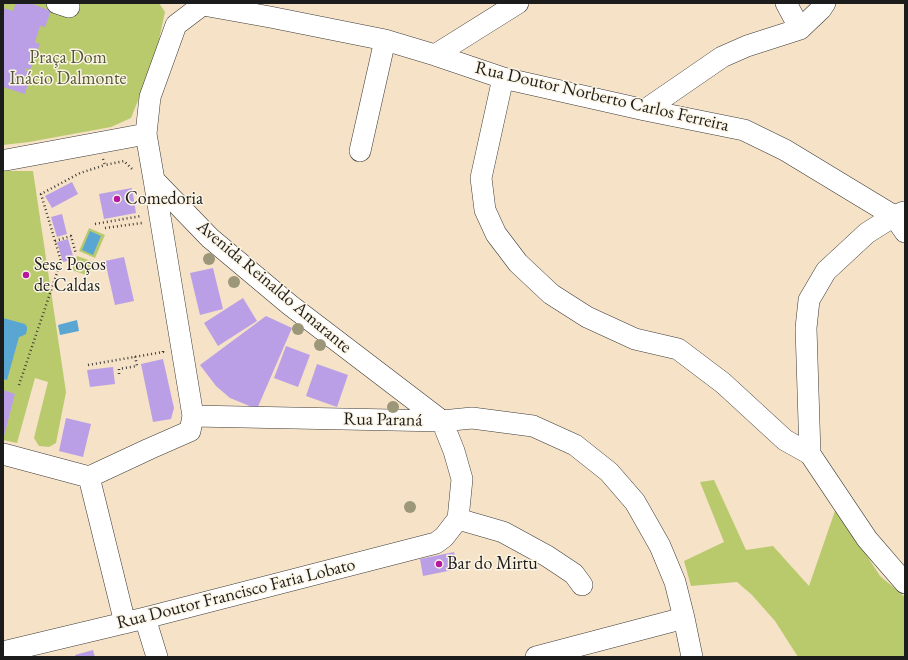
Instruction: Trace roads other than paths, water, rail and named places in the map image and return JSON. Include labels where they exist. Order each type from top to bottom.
[{"type":"street","points":[[435,55],[518,3]]},
{"type":"street","points":[[786,3],[800,29]]},
{"type":"street","points":[[645,110],[722,57],[747,46],[800,29],[821,9],[824,3]]},
{"type":"street","points":[[3,454],[89,477],[190,431],[193,416],[146,134],[150,97],[176,25],[202,4]]},
{"type":"street","name":"Rua Doutor Norberto Carlos Ferreira","points":[[202,4],[385,40],[503,78],[645,110],[744,130],[785,150],[901,220]]},
{"type":"street","points":[[360,151],[385,40]]},
{"type":"street","points":[[503,78],[481,178],[484,210],[496,234],[518,263],[551,294],[587,317],[635,339],[678,349],[723,383],[784,440],[810,454],[867,539],[905,583]]},
{"type":"street","points":[[3,160],[146,134]]},
{"type":"street","name":"Avenida Reinaldo Amarante","points":[[154,180],[210,238],[278,295],[442,421]]},
{"type":"street","points":[[810,454],[806,328],[809,300],[826,272],[867,234],[901,220]]},
{"type":"street","name":"Rua Paraná","points":[[193,416],[442,421],[472,418],[533,426],[575,445],[609,472],[635,502],[660,546],[675,582],[692,657]]},
{"type":"street","points":[[442,421],[454,451],[462,479],[458,519],[509,535],[547,556],[574,574],[582,585]]},
{"type":"street","points":[[89,477],[125,623]]},
{"type":"street","name":"Rua Doutor Francisco Faria Lobato","points":[[3,652],[145,618],[436,543],[444,537],[458,519]]},
{"type":"street","points":[[145,618],[157,657]]},
{"type":"street","points":[[536,657],[684,618]]},
{"type":"water","points":[[90,231],[101,236],[93,255],[82,250]]},
{"type":"water","points":[[3,318],[25,324],[27,327],[26,334],[19,337],[7,380],[3,379]]},
{"type":"water","points":[[77,320],[79,331],[60,335],[58,325]]},
{"type":"place","name":"Comedoria","points":[[117,199]]},
{"type":"place","name":"Sesc Poços de Caldas","points":[[26,275]]},
{"type":"place","name":"Bar do Mirtu","points":[[439,564]]},
{"type":"park label","name":"Praça Dom Inácio Dalmonte","points":[[68,68]]}]
